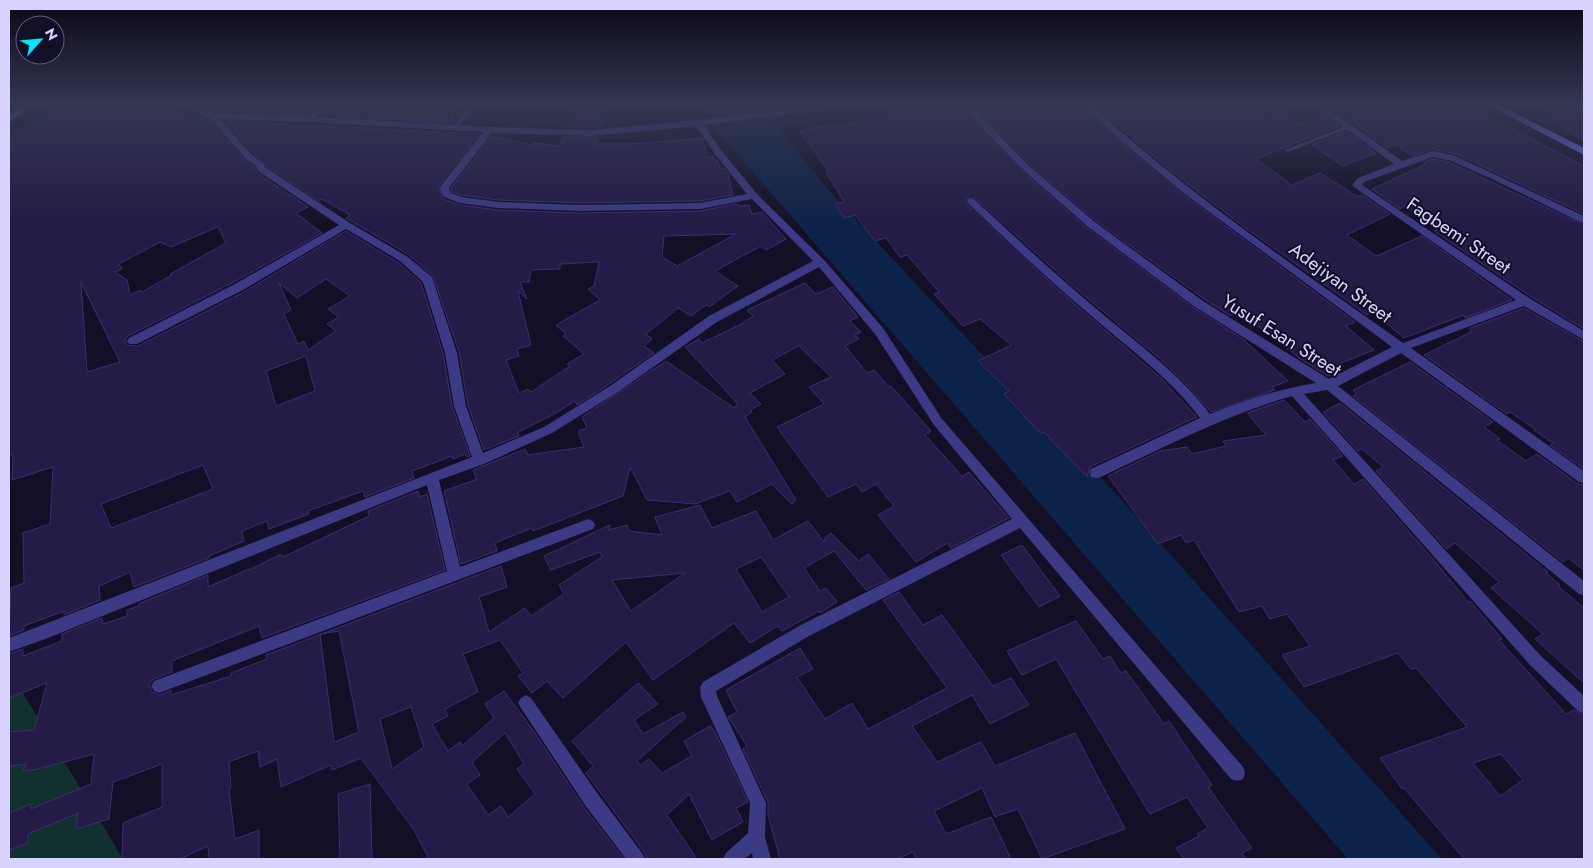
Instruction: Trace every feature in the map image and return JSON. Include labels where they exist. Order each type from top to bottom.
[{"type":"main road","points":[[1569,145],[1584,152]]},
{"type":"street","points":[[238,145],[249,157],[259,164],[261,170],[346,225],[404,259],[428,280],[451,353],[460,406],[479,460]]},
{"type":"street","points":[[479,145],[444,188],[447,195],[460,200],[498,205],[589,208],[700,206],[754,196]]},
{"type":"street","points":[[714,145],[754,196],[820,262],[879,331],[938,422],[1024,520],[1237,773]]},
{"type":"street","name":"Yusuf Esan Street","points":[[1004,145],[1026,167],[1091,224],[1199,304],[1329,385],[1584,589]]},
{"type":"street","name":"Adejiyan Street","points":[[1130,145],[1183,189],[1400,348],[1584,478]]},
{"type":"street","points":[[1372,145],[1401,165],[1433,154],[1452,158],[1555,204],[1584,220]]},
{"type":"street","name":"Fagbemi Street","points":[[1401,165],[1361,180],[1358,185],[1367,194],[1525,301],[1584,336]]},
{"type":"street","points":[[971,201],[1116,332],[1154,361],[1191,397],[1208,420]]},
{"type":"street","points":[[133,341],[239,287],[346,225]]},
{"type":"street","points":[[9,644],[43,633],[432,477],[479,460],[548,430],[614,389],[712,319],[820,262]]},
{"type":"street","points":[[1096,473],[1208,420],[1248,404],[1294,391],[1329,385],[1400,348],[1525,301]]},
{"type":"street","points":[[1294,391],[1535,660],[1584,706]]},
{"type":"street","points":[[432,477],[456,574]]},
{"type":"street","points":[[762,859],[756,837],[758,803],[709,697],[708,687],[804,631],[1024,520]]},
{"type":"street","points":[[159,686],[588,525]]},
{"type":"street","points":[[526,702],[591,799],[636,859]]},
{"type":"street","points":[[732,859],[756,837]]},
{"type":"lane","points":[[1288,150],[1302,145]]},
{"type":"green space","points":[[9,670],[123,859],[9,859]]},
{"type":"water","points":[[729,145],[792,145],[826,187],[959,330],[1121,499],[1442,859],[1348,859]]},
{"type":"building","points":[[9,145],[231,145],[245,160],[254,166],[257,173],[308,207],[296,213],[322,233],[234,282],[128,336],[125,340],[127,345],[138,346],[244,292],[346,231],[399,263],[421,283],[443,353],[452,406],[470,456],[467,457],[465,454],[453,459],[452,456],[412,471],[414,478],[365,497],[363,491],[308,511],[309,514],[269,529],[267,521],[242,531],[244,541],[209,556],[209,558],[134,587],[130,572],[99,586],[100,600],[64,615],[64,611],[24,626],[24,630],[9,636],[11,588],[24,583],[23,533],[50,524],[53,467],[12,480],[13,454],[9,456]],"holes":[[[218,227],[226,243],[142,292],[140,290],[130,295],[127,280],[115,272],[122,269],[119,264],[160,242],[171,247]],[[326,279],[350,296],[328,309],[339,317],[327,324],[336,331],[308,350],[304,341],[298,344],[284,314],[291,310],[279,283],[297,298]],[[81,282],[120,362],[87,372]],[[306,356],[315,391],[276,406],[266,371]],[[203,465],[213,489],[111,528],[101,504]]]},
{"type":"building","points":[[246,145],[471,145],[438,187],[443,199],[460,205],[498,210],[579,213],[700,211],[735,204],[741,206],[749,205],[752,214],[762,212],[786,239],[766,250],[761,246],[715,271],[738,286],[709,307],[706,305],[691,316],[678,308],[646,334],[652,339],[644,346],[654,353],[577,405],[575,401],[518,432],[519,436],[484,450],[468,406],[459,352],[433,276],[409,255],[346,218],[350,215],[322,199],[319,201],[266,166]],"holes":[[[736,234],[677,266],[662,257],[664,236]],[[599,262],[594,286],[588,289],[600,300],[556,325],[566,334],[563,336],[584,354],[567,364],[570,366],[531,392],[528,389],[519,393],[506,360],[519,356],[517,349],[531,345],[518,291],[527,299],[520,282],[529,282],[531,270],[560,269],[560,264]]]},
{"type":"building","points":[[485,145],[704,145],[708,157],[713,157],[713,160],[717,160],[720,168],[724,168],[728,173],[733,195],[700,201],[579,203],[498,200],[462,195],[452,192],[451,188]]},
{"type":"building","points":[[809,145],[996,145],[1021,170],[1086,227],[1194,308],[1243,339],[1288,381],[1272,387],[1275,390],[1211,412],[1159,358],[1068,282],[975,198],[967,198],[967,204],[998,234],[1061,292],[1162,379],[1197,417],[1090,467],[1087,477],[1044,432],[1041,434],[1004,394],[1009,391],[978,361],[1011,345],[980,319],[963,326],[934,294],[939,292],[907,255],[900,257],[886,238],[875,241],[855,215],[844,218],[835,204],[844,202],[826,172],[828,171]]},
{"type":"building","points":[[1010,145],[1124,145],[1184,195],[1355,322],[1346,326],[1374,350],[1336,365],[1342,369],[1328,376],[1302,360],[1237,310],[1231,316],[1204,299],[1096,221],[1029,164]]},
{"type":"building","points":[[1140,145],[1292,145],[1256,159],[1292,185],[1320,173],[1358,197],[1362,195],[1390,214],[1347,235],[1376,256],[1422,236],[1512,300],[1465,318],[1464,315],[1404,338],[1373,312],[1367,315],[1244,227]]},
{"type":"building","points":[[1312,145],[1364,145],[1376,153],[1343,166]]},
{"type":"building","points":[[1383,145],[1543,145],[1584,166],[1584,214],[1456,154],[1433,149],[1412,156],[1396,145],[1388,148]]},
{"type":"building","points":[[1433,159],[1448,162],[1584,225],[1584,329],[1530,296],[1434,231],[1440,229],[1405,206],[1400,209],[1372,189],[1426,164],[1423,162]]},
{"type":"building","points":[[805,283],[816,294],[833,287],[858,317],[850,321],[861,332],[854,335],[859,339],[845,346],[867,373],[874,370],[889,387],[891,386],[931,431],[925,435],[962,476],[969,472],[1009,518],[951,548],[947,543],[916,562],[878,515],[894,506],[876,484],[862,492],[856,484],[828,497],[777,427],[824,404],[809,387],[831,377],[799,346],[772,360],[785,374],[750,393],[761,404],[751,410],[752,412],[745,417],[796,500],[792,504],[772,484],[737,502],[730,491],[695,504],[647,500],[630,467],[623,496],[533,531],[532,528],[495,543],[497,551],[461,564],[444,491],[477,479],[473,470],[525,449],[528,455],[584,447],[578,431],[587,428],[582,417],[666,361],[734,408],[738,404],[685,347],[699,339],[702,343],[741,324],[753,316],[747,310]]},
{"type":"building","points":[[1524,308],[1584,342],[1584,469],[1550,445],[1553,443],[1535,429],[1510,412],[1507,414],[1424,355],[1471,332],[1470,328]]},
{"type":"building","points":[[1410,362],[1493,422],[1484,427],[1500,439],[1497,440],[1526,461],[1537,454],[1578,484],[1584,485],[1584,570],[1568,558],[1563,562],[1353,396],[1357,394],[1353,390]]},
{"type":"building","points":[[1284,400],[1305,422],[1310,419],[1343,456],[1333,460],[1354,484],[1363,479],[1502,639],[1499,640],[1566,714],[1574,710],[1584,716],[1584,859],[1464,859],[1404,788],[1402,789],[1380,758],[1467,727],[1416,668],[1411,669],[1398,653],[1304,687],[1282,655],[1310,646],[1287,614],[1270,619],[1262,606],[1239,612],[1194,540],[1186,543],[1181,535],[1158,544],[1108,476],[1160,451],[1187,447],[1192,454],[1226,446],[1223,441],[1266,435],[1247,413]],"holes":[[[1501,754],[1523,780],[1500,796],[1473,763]]]},
{"type":"building","points":[[1340,403],[1548,572],[1546,573],[1560,585],[1558,586],[1584,608],[1584,683],[1535,639],[1543,634],[1491,588],[1499,582],[1455,543],[1447,549],[1376,471],[1383,467],[1362,449],[1358,451],[1323,412]]},
{"type":"building","points":[[418,491],[420,497],[427,494],[445,570],[262,638],[259,626],[172,661],[172,672],[152,680],[149,685],[152,692],[160,695],[171,690],[171,695],[231,676],[231,673],[267,659],[266,655],[320,635],[334,742],[359,732],[339,631],[322,634],[501,566],[507,587],[479,597],[489,632],[525,608],[531,616],[564,594],[559,585],[602,557],[600,552],[551,570],[544,556],[610,525],[609,530],[627,525],[629,531],[662,535],[655,517],[700,505],[712,528],[756,511],[773,540],[808,521],[824,542],[826,541],[824,539],[831,533],[859,561],[868,554],[889,579],[866,590],[834,551],[804,568],[820,591],[826,588],[837,602],[820,613],[819,611],[782,631],[778,626],[750,643],[734,623],[653,680],[626,642],[563,698],[547,681],[532,693],[518,676],[523,673],[500,640],[463,654],[478,692],[445,709],[448,716],[432,724],[448,751],[460,742],[462,746],[494,718],[485,704],[504,691],[535,733],[583,806],[624,859],[429,859],[414,830],[361,758],[332,770],[331,765],[281,787],[277,759],[260,767],[258,751],[229,762],[231,788],[229,789],[235,839],[259,830],[259,859],[209,859],[208,846],[180,859],[122,859],[123,823],[162,807],[162,764],[113,782],[109,819],[76,829],[78,813],[28,834],[28,843],[9,850],[9,813],[31,804],[31,809],[91,784],[94,754],[38,769],[23,771],[26,764],[9,766],[9,732],[34,730],[47,683],[9,698],[9,654],[23,649],[23,656],[62,641],[62,634],[102,618],[103,624],[127,616],[127,610],[139,606],[138,604],[208,575],[208,587],[281,554],[283,557],[369,516],[368,511]],"holes":[[[761,557],[789,597],[762,612],[736,569]],[[685,573],[631,611],[612,580]],[[411,707],[424,747],[392,769],[380,719]],[[505,733],[524,764],[517,769],[535,794],[508,817],[501,806],[488,815],[467,784],[480,775],[472,762]]]},
{"type":"building","points":[[1022,545],[1060,596],[1039,607],[1001,555]]},
{"type":"building","points":[[899,592],[923,625],[942,615],[993,686],[1011,678],[1029,705],[990,724],[972,695],[912,726],[937,762],[981,742],[995,766],[1075,733],[1125,829],[1042,859],[1018,809],[995,817],[982,788],[934,811],[946,834],[991,817],[1011,859],[916,859],[913,852],[897,859],[780,859],[768,815],[768,802],[743,749],[747,746],[728,717],[737,712],[726,690],[800,648],[813,669],[797,677],[825,719],[852,703],[868,729],[947,688],[883,600]]},
{"type":"building","points":[[1076,621],[1103,659],[1110,656],[1121,673],[1126,671],[1164,724],[1169,721],[1212,785],[1208,787],[1252,848],[1242,853],[1246,859],[1184,859],[1176,848],[1199,836],[1197,834],[1208,828],[1187,797],[1150,814],[1056,659],[1022,675],[1007,651]]},
{"type":"building","points":[[638,683],[658,704],[634,720],[643,734],[683,712],[686,717],[637,761],[640,765],[649,759],[662,773],[692,756],[684,741],[710,726],[715,732],[748,802],[736,808],[743,822],[712,840],[689,794],[667,815],[697,859],[647,859],[644,852],[586,773],[593,766],[572,741]]},
{"type":"building","points":[[370,784],[372,859],[340,859],[338,794]]}]
